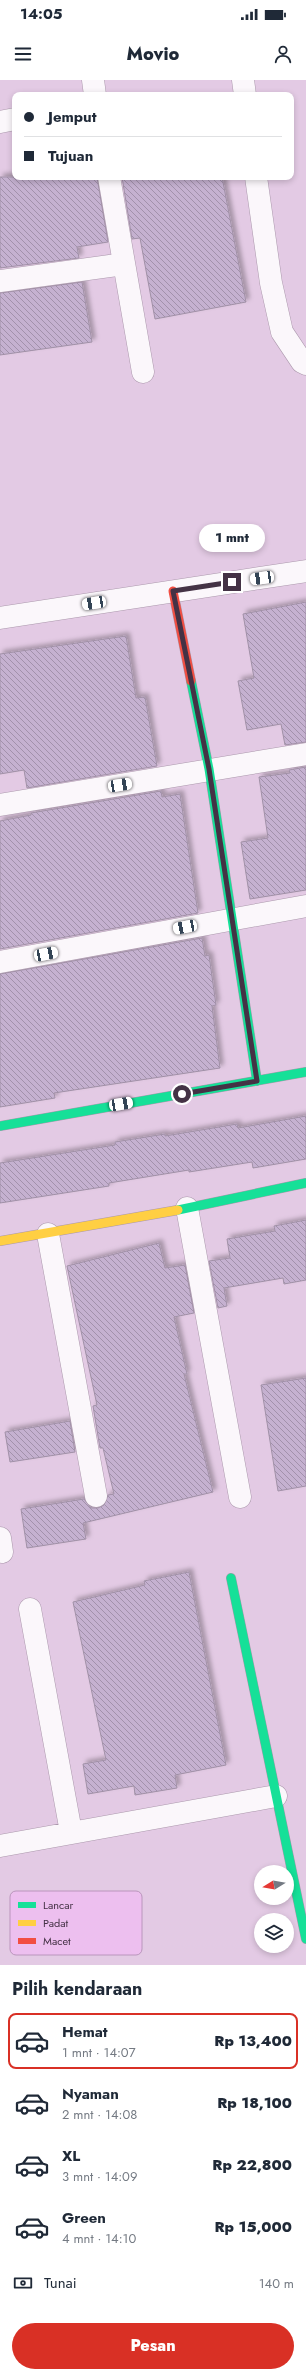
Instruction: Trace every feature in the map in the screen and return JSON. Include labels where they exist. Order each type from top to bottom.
[{"type":"street","points":[[92,80],[94,92]]},
{"type":"street","points":[[243,80],[245,92]]},
{"type":"street","points":[[0,122],[12,120]]},
{"type":"street","points":[[110,180],[143,372]]},
{"type":"street","points":[[256,180],[270,283],[282,332],[302,362],[306,364]]},
{"type":"street","points":[[0,281],[124,264]]},
{"type":"street","points":[[0,618],[306,571]]},
{"type":"street","points":[[173,591],[209,769],[257,1081]]},
{"type":"street","points":[[0,805],[306,754]]},
{"type":"street","points":[[0,962],[306,906]]},
{"type":"street","points":[[0,1126],[306,1072]]},
{"type":"street","points":[[0,1241],[48,1234],[187,1208],[306,1183]]},
{"type":"street","points":[[187,1208],[240,1498]]},
{"type":"street","points":[[48,1234],[96,1496]]},
{"type":"street","points":[[231,1578],[306,1939]]},
{"type":"street","points":[[30,1609],[71,1832]]},
{"type":"street","points":[[0,1846],[276,1796]]},
{"type":"building","points":[[0,177],[12,177],[12,180],[98,180],[108,242],[77,247],[79,258],[0,268]]},
{"type":"building","points":[[122,180],[223,180],[246,302],[155,319],[140,238],[132,239]]},
{"type":"building","points":[[82,282],[92,342],[0,355],[0,293]]},
{"type":"building","points":[[306,602],[306,742],[285,745],[281,724],[247,730],[238,681],[254,678],[243,614]]},
{"type":"building","points":[[126,636],[136,698],[145,697],[157,766],[27,788],[24,770],[0,774],[0,654]]},
{"type":"building","points":[[306,767],[306,890],[250,899],[241,842],[268,838],[259,777],[290,773],[289,770]]},
{"type":"building","points":[[161,791],[162,797],[180,794],[198,913],[0,949],[0,821],[31,815],[31,813]]},
{"type":"building","points":[[202,938],[205,956],[209,955],[216,1005],[212,1006],[220,1068],[54,1093],[55,1098],[0,1107],[0,974]]},
{"type":"building","points":[[306,1116],[306,1159],[253,1168],[252,1162],[189,1172],[189,1170],[109,1183],[109,1186],[0,1203],[0,1163],[115,1145],[115,1142],[165,1134],[165,1136],[237,1124],[238,1128]]},
{"type":"building","points":[[306,1220],[306,1280],[284,1284],[283,1278],[224,1288],[227,1306],[218,1308],[209,1261],[230,1258],[227,1239],[275,1231],[274,1226]]},
{"type":"building","points":[[159,1243],[165,1268],[185,1265],[194,1313],[174,1317],[187,1374],[184,1374],[213,1492],[83,1523],[86,1539],[27,1548],[21,1509],[84,1499],[91,1508],[98,1508],[104,1505],[108,1495],[114,1494],[103,1448],[100,1448],[93,1406],[97,1405],[67,1266]]},
{"type":"building","points":[[306,1378],[306,1486],[278,1491],[261,1385]]},
{"type":"building","points":[[70,1421],[75,1452],[10,1462],[5,1432]]},
{"type":"building","points":[[189,1572],[226,1765],[175,1775],[177,1788],[135,1795],[134,1786],[88,1794],[83,1764],[106,1760],[73,1602],[145,1585],[144,1581]]},
{"type":"traffic: fast","points":[[191,681],[209,769],[257,1081]]},
{"type":"traffic: fast","points":[[0,1126],[306,1072]]},
{"type":"traffic: fast","points":[[178,1210],[306,1183]]},
{"type":"traffic: fast","points":[[231,1578],[306,1939]]},
{"type":"traffic: slow","points":[[0,1241],[178,1210]]},
{"type":"traffic: jam","points":[[173,591],[191,681]]},
{"type":"route","points":[[182,1094],[257,1081],[209,769],[173,591],[232,582]]}]
